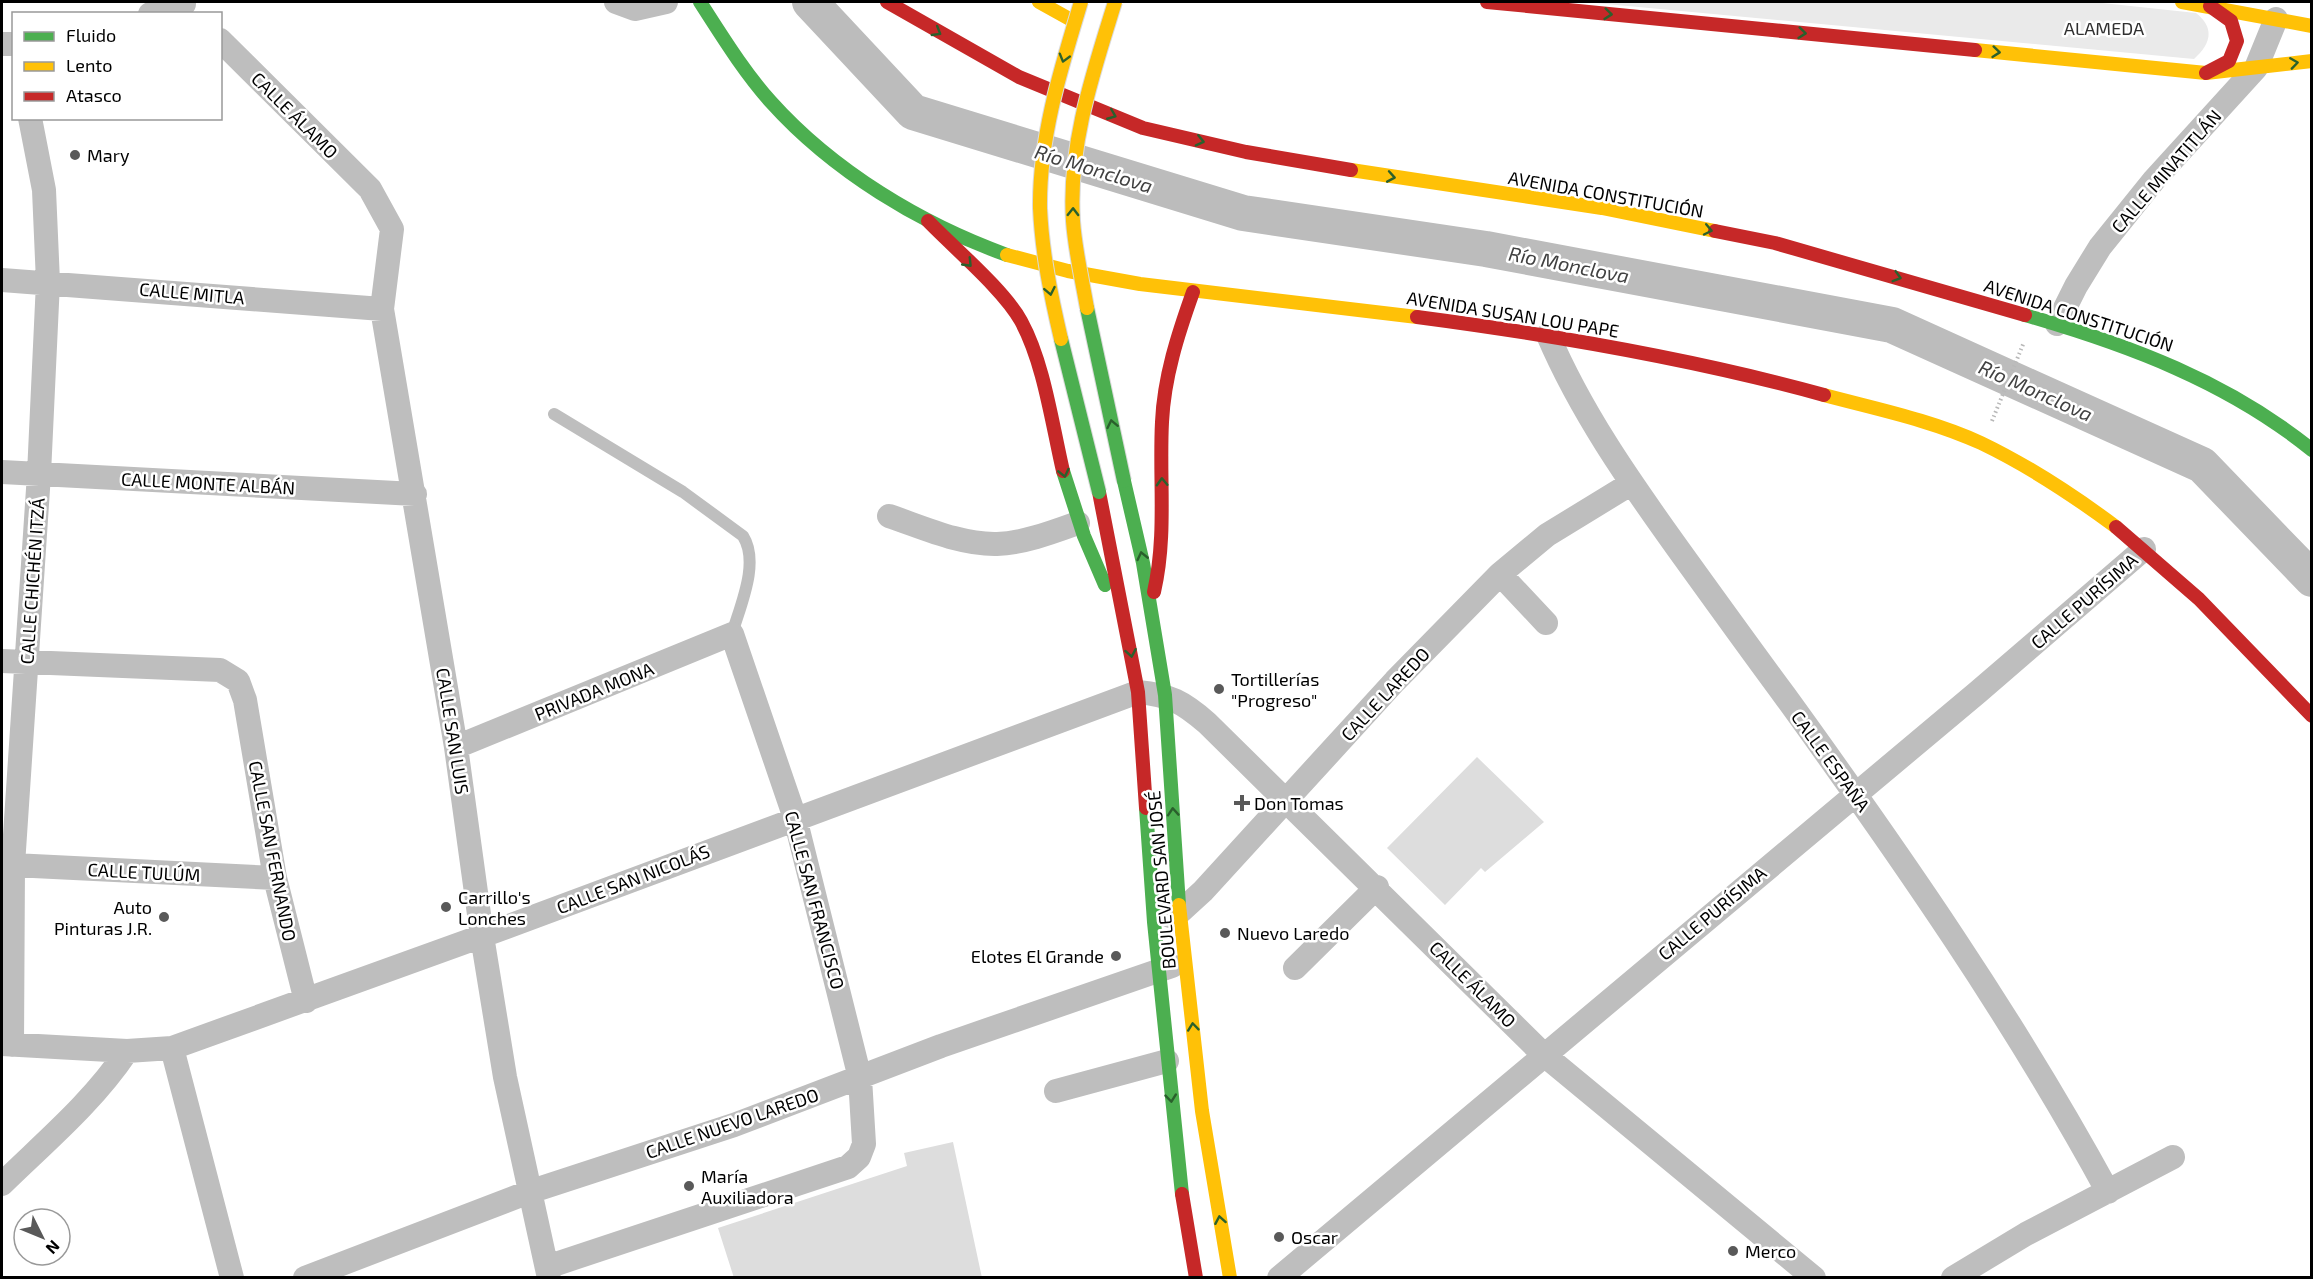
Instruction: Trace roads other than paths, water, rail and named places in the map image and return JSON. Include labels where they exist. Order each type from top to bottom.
[{"type":"main road","name":"AVENIDA SUSAN LOU PAPE","points":[[700,2],[757,86],[790,122],[847,169],[928,221],[1000,252],[1093,276],[1193,291],[1548,335],[1698,363],[1809,390],[1983,444],[2057,483],[2107,518],[2203,600],[2312,716]]},
{"type":"main road","name":"AVENIDA CONSTITUCIÓN","points":[[886,2],[1019,77],[1143,128],[1246,152],[1412,181],[1602,208],[1775,243],[2057,324],[2162,360],[2206,381],[2276,421],[2312,450]]},
{"type":"main road","points":[[1039,2],[1075,22]]},
{"type":"main road","name":"BOULEVARD SAN JOSÉ","points":[[1081,2],[1056,86],[1046,133],[1040,185],[1041,228],[1050,292],[1099,492],[1138,692],[1154,922],[1167,1061],[1186,1223],[1196,1278]]},
{"type":"main road","name":"BOULEVARD SAN JOSÉ","points":[[1114,2],[1088,91],[1074,166],[1073,222],[1089,321],[1150,602],[1165,694],[1180,912],[1209,1162],[1229,1271]]},
{"type":"main road","points":[[1487,2],[2206,73],[2312,61]]},
{"type":"main road","points":[[2182,2],[2312,26]]},
{"type":"main road","points":[[2206,73],[2216,71],[2231,59],[2237,41],[2233,22],[2219,9],[2210,6]]},
{"type":"main road","points":[[928,221],[1008,303],[1021,321],[1034,351],[1078,523],[1102,578],[1125,618]]},
{"type":"main road","points":[[1150,602],[1164,544],[1161,468],[1164,390],[1172,354],[1193,291]]},
{"type":"main road","points":[[1209,1162],[1186,1223],[1208,1244],[1229,1271]]},
{"type":"street","points":[[616,2],[635,9],[666,2]]},
{"type":"street","points":[[159,12],[186,6]]},
{"type":"street","name":"CALLE MINATITLÁN","points":[[2057,324],[2100,247],[2154,180],[2256,68],[2276,19]]},
{"type":"street","name":"CALLE ÁLAMO","points":[[222,42],[370,189]]},
{"type":"street","name":"CALLE CHICHÉN ITZÁ","points":[[7,1044],[13,865],[39,474],[48,282],[44,190],[30,120]]},
{"type":"street","name":"CALLE SAN LUIS","points":[[370,189],[388,216],[393,235],[382,309],[456,747],[482,936],[505,1077],[548,1272]]},
{"type":"street","name":"CALLE MITLA","points":[[2,280],[382,309]]},
{"type":"street","name":"CALLE ESPAÑA","points":[[1548,335],[1579,401],[1632,483],[1855,794],[1970,964],[2078,1138],[2108,1192]]},
{"type":"street","name":"CALLE MONTE ALBÁN","points":[[2,472],[415,494]]},
{"type":"street","name":"CALLE LAREDO","points":[[1154,922],[1180,912],[1203,891],[1395,681],[1500,574],[1547,535],[1632,483]]},
{"type":"street","points":[[889,516],[940,533],[996,544],[1042,535],[1078,523]]},
{"type":"street","name":"CALLE PURÍSIMA","points":[[1279,1278],[2144,549]]},
{"type":"street","points":[[1500,574],[1546,623]]},
{"type":"street","name":"PRIVADA MONA","points":[[456,747],[732,634]]},
{"type":"street","name":"CALLE SAN FRANCISCO","points":[[548,1272],[848,1167],[859,1157],[864,1144],[860,1078],[795,818],[732,634]]},
{"type":"street","points":[[2,661],[27,662]]},
{"type":"street","name":"CALLE SAN FERNANDO","points":[[27,662],[220,670],[238,681],[245,700],[275,878],[306,1001]]},
{"type":"street","name":"CALLE ÁLAMO","points":[[1138,692],[1165,694],[1192,709],[1377,887],[1543,1054],[1814,1278]]},
{"type":"street","name":"CALLE SAN NICOLÁS","points":[[7,1044],[127,1051],[172,1048],[306,1001],[1138,692]]},
{"type":"street","name":"CALLE TULÚM","points":[[13,865],[275,878]]},
{"type":"street","points":[[1295,968],[1377,887]]},
{"type":"street","name":"CALLE NUEVO LAREDO","points":[[304,1278],[529,1192],[734,1125],[1186,961]]},
{"type":"street","points":[[172,1048],[232,1278]]},
{"type":"street","points":[[2,1184],[77,1114],[110,1077],[127,1051]]},
{"type":"street","points":[[1056,1091],[1167,1061]]},
{"type":"street","points":[[1953,1278],[2026,1234],[2174,1157]]},
{"type":"lane","points":[[554,414],[683,492],[743,536],[748,546],[748,573],[732,634]]},
{"type":"waterway","name":"Río Monclova","points":[[810,2],[913,112],[1243,213],[1486,249],[1892,325],[2202,465],[2312,579]]},
{"type":"place","name":"Mary","points":[[75,155]]},
{"type":"place","name":"Tortillerías \"Progreso\"","points":[[1219,689]]},
{"type":"place","name":"Don Tomas","points":[[1242,803]]},
{"type":"place","name":"Carrillo's Lonches","points":[[446,907]]},
{"type":"place","name":"Auto Pinturas J.R.","points":[[164,917]]},
{"type":"place","name":"Nuevo Laredo","points":[[1225,933]]},
{"type":"place","name":"Elotes El Grande","points":[[1116,956]]},
{"type":"place","name":"María Auxiliadora","points":[[689,1186]]},
{"type":"place","name":"Oscar","points":[[1279,1237]]},
{"type":"place","name":"Merco","points":[[1733,1251]]},
{"type":"park label","name":"ALAMEDA","points":[[2104,28]]}]
